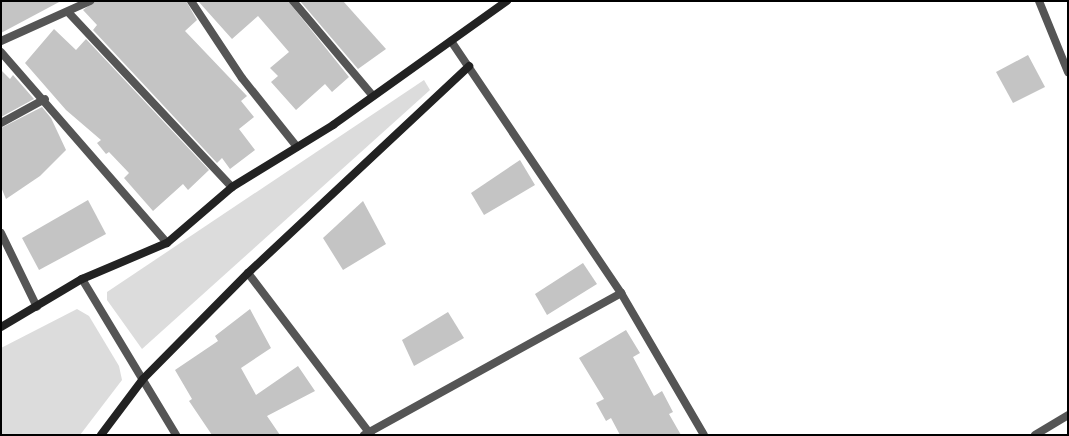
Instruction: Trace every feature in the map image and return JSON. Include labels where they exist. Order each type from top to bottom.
[{"type":"street","points":[[1,41],[90,1]]},
{"type":"street","points":[[191,1],[242,78],[297,147]]},
{"type":"street","points":[[293,1],[373,96]]},
{"type":"street","points":[[1039,1],[1068,72]]},
{"type":"street","points":[[1,327],[82,279],[167,243],[232,187],[297,147],[373,96],[451,41],[501,2]]},
{"type":"street","points":[[68,12],[232,187]]},
{"type":"street","points":[[451,41],[621,293],[704,435]]},
{"type":"street","points":[[1,52],[45,99],[167,243]]},
{"type":"street","points":[[101,435],[143,379],[248,273],[469,66]]},
{"type":"street","points":[[1,123],[45,99]]},
{"type":"street","points":[[1,233],[36,307]]},
{"type":"street","points":[[248,273],[368,434],[621,293]]},
{"type":"street","points":[[82,279],[176,435]]},
{"type":"street","points":[[1035,435],[1068,415]]},
{"type":"shaded area","points":[[424,80],[430,90],[142,349],[107,300],[107,292]]},
{"type":"shaded area","points":[[77,309],[89,316],[119,366],[122,380],[80,435],[1,435],[1,348]]},
{"type":"building","points":[[1,1],[61,1],[1,33]]},
{"type":"building","points":[[95,1],[186,1],[197,20],[185,31],[247,96],[241,101],[254,117],[239,129],[255,150],[230,169],[222,158],[217,163],[93,30],[97,25],[83,10]]},
{"type":"building","points":[[198,1],[288,1],[349,77],[332,92],[325,84],[296,110],[271,82],[278,76],[270,68],[289,52],[258,16],[232,39]]},
{"type":"building","points":[[300,1],[343,1],[386,49],[358,69]]},
{"type":"building","points":[[54,29],[76,50],[86,39],[209,170],[188,190],[183,184],[153,211],[124,178],[129,173],[109,152],[106,154],[97,143],[101,140],[66,110],[25,63]]},
{"type":"building","points":[[1028,55],[1045,87],[1013,103],[996,72]]},
{"type":"building","points":[[1,70],[10,79],[13,75],[34,99],[1,117]]},
{"type":"building","points":[[42,107],[51,118],[66,150],[40,176],[6,199],[1,187],[1,128]]},
{"type":"building","points":[[520,160],[535,185],[484,215],[471,193]]},
{"type":"building","points":[[88,200],[106,234],[39,270],[22,238]]},
{"type":"building","points":[[363,201],[386,244],[343,270],[323,238]]},
{"type":"building","points":[[583,263],[597,284],[547,315],[535,294]]},
{"type":"building","points":[[250,309],[271,348],[241,368],[256,395],[298,366],[315,391],[267,416],[280,435],[212,435],[189,401],[192,399],[175,370],[218,341],[215,336]]},
{"type":"building","points":[[448,312],[464,338],[414,366],[402,340]]},
{"type":"building","points":[[626,330],[640,353],[633,357],[654,396],[662,391],[673,412],[669,414],[681,435],[620,435],[611,418],[606,421],[596,403],[604,399],[579,358]]}]
